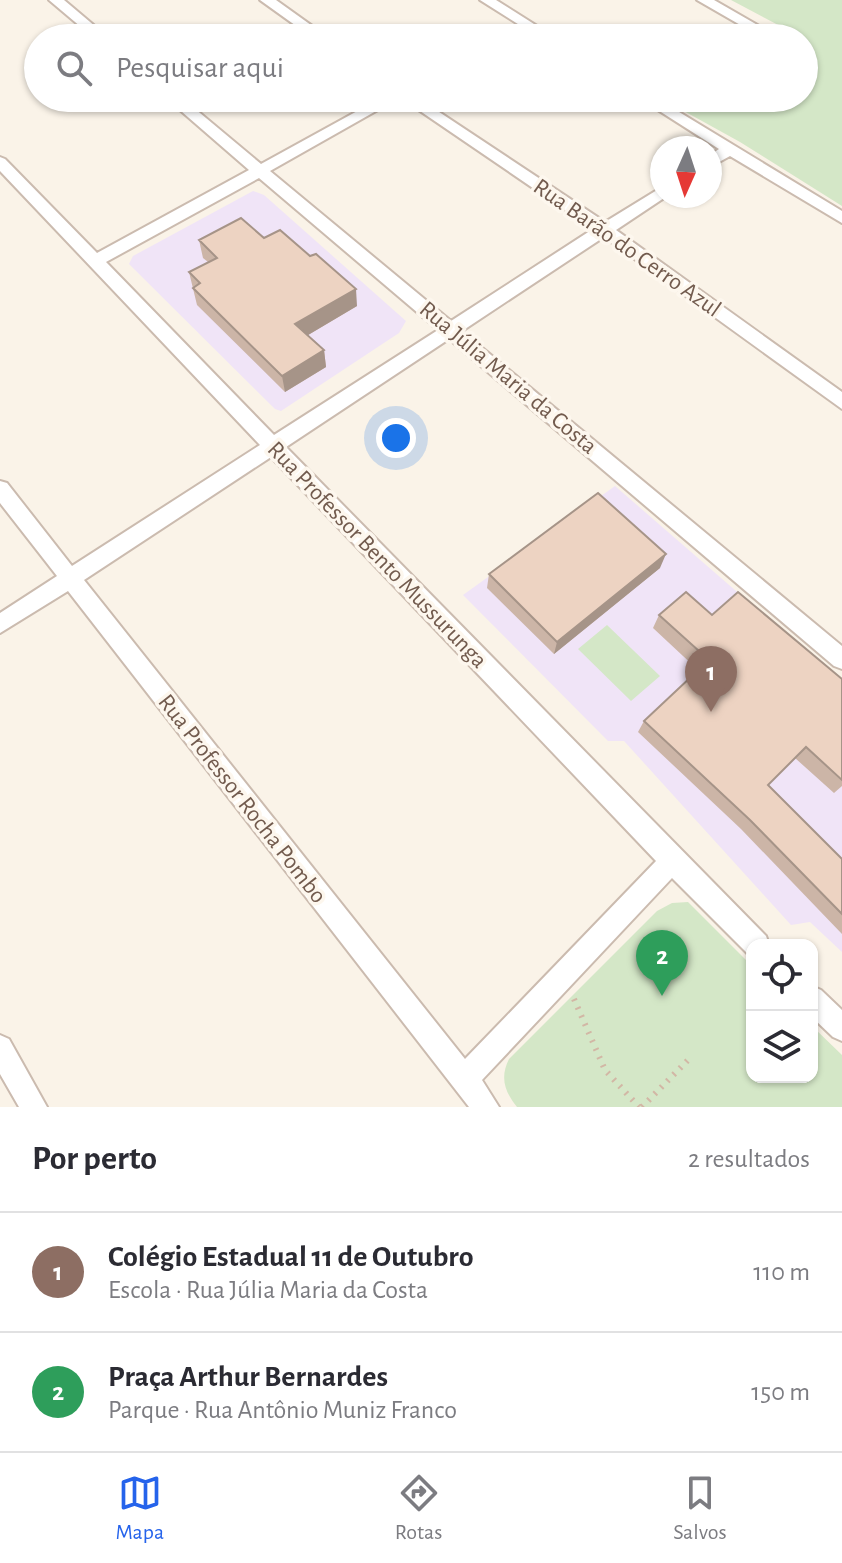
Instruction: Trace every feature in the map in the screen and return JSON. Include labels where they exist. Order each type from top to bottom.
[{"type":"street","points":[[56,0],[85,24]]},
{"type":"street","points":[[267,0],[302,24]]},
{"type":"street","points":[[487,0],[526,24]]},
{"type":"street","points":[[704,0],[748,24]]},
{"type":"street","name":"Rua Júlia Maria da Costa","points":[[190,112],[842,659]]},
{"type":"street","points":[[96,261],[367,112]]},
{"type":"street","name":"Rua Barão do Cerro Azul","points":[[429,112],[604,229],[842,402]]},
{"type":"street","points":[[670,112],[842,218]]},
{"type":"street","points":[[722,154],[732,148]]},
{"type":"street","name":"Rua Professor Bento Mussurunga","points":[[0,162],[270,446],[751,939]]},
{"type":"street","points":[[0,624],[650,200]]},
{"type":"street","name":"Rua Professor Rocha Pombo","points":[[0,489],[486,1107]]},
{"type":"street","points":[[464,1080],[672,861]]},
{"type":"street","points":[[818,1005],[842,1028]]},
{"type":"street","points":[[0,1048],[34,1107]]},
{"type":"path","points":[[563,974],[605,1070],[640,1107],[688,1060]]},
{"type":"shaded area","points":[[253,191],[264,195],[406,321],[399,333],[281,411],[275,409],[129,264],[133,256]]},
{"type":"shaded area","points":[[615,486],[842,683],[842,952],[810,922],[791,925],[624,741],[608,741],[463,595]]},
{"type":"green space","points":[[731,0],[842,0],[842,206],[686,112],[818,112],[818,24],[776,24]]},
{"type":"green space","points":[[607,625],[660,676],[631,701],[578,649]]},
{"type":"green space","points":[[688,902],[746,960],[746,1083],[818,1083],[818,1032],[842,1055],[842,1107],[517,1107],[505,1084],[509,1059],[657,911],[672,903]]},
{"type":"building","points":[[241,218],[264,238],[280,230],[310,256],[316,254],[356,289],[295,324],[324,350],[282,376],[193,288],[200,283],[189,272],[217,258],[199,240]]},
{"type":"building","points":[[598,493],[666,554],[557,642],[489,574]]},
{"type":"building","points":[[686,592],[712,615],[738,592],[842,679],[842,780],[806,747],[768,785],[842,859],[842,914],[750,820],[644,721],[709,660],[659,615]]},
{"type":"place","name":"Colégio Estadual 11 de Outubro","points":[[711,712]]},
{"type":"place","name":"Praça Arthur Bernardes","points":[[662,996]]}]
